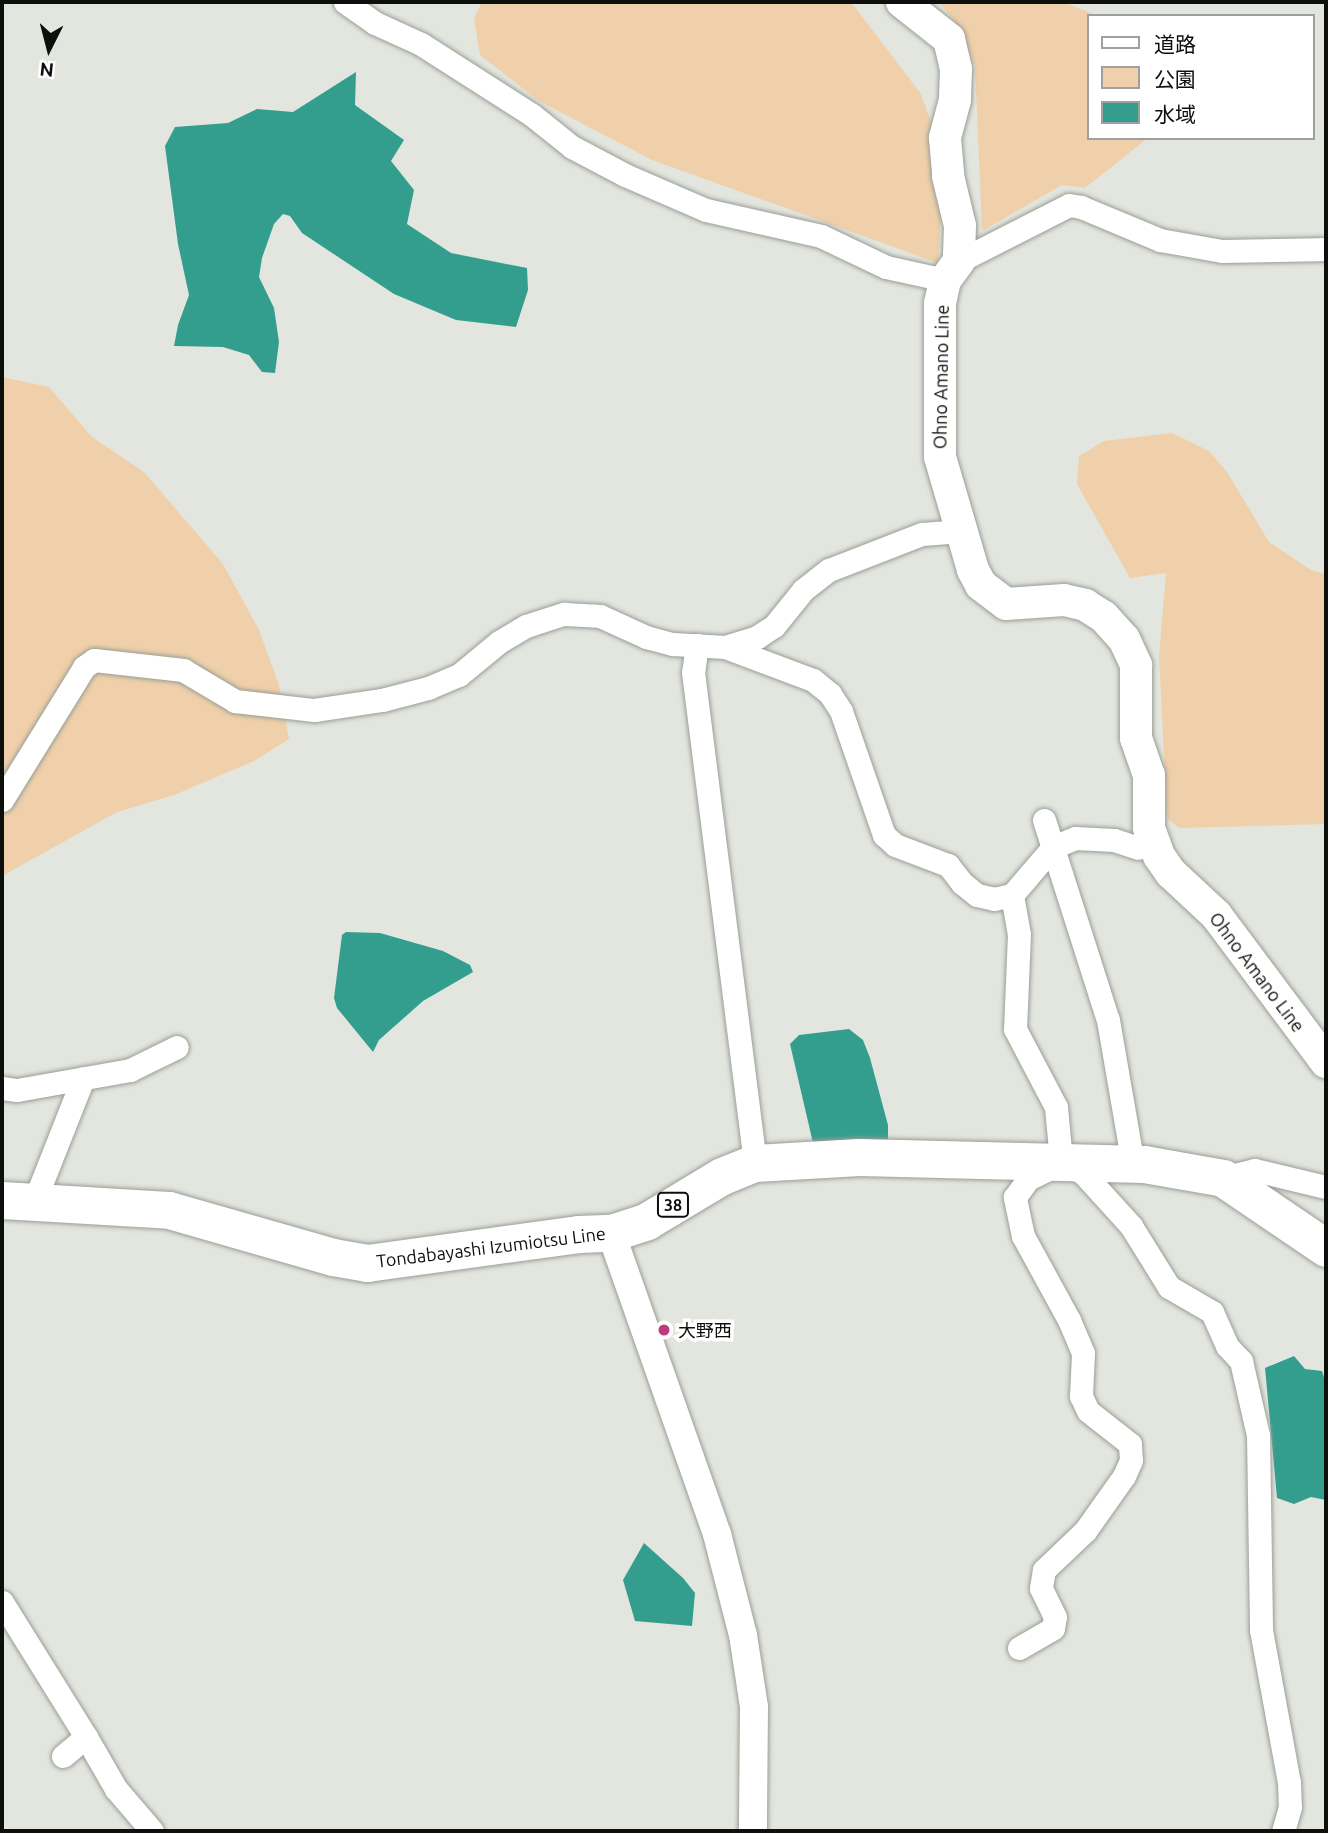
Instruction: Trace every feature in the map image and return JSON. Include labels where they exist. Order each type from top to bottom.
[{"type":"main road","name":"Ohno Amano Line","points":[[902,2],[949,40],[956,69],[954,100],[945,138],[948,176],[960,226],[952,271],[940,303],[940,457],[973,570],[992,597],[1006,604],[1064,600],[1085,605],[1104,617],[1124,639],[1136,665],[1136,738],[1149,775],[1149,828],[1158,856],[1171,873],[1216,915],[1326,1062]]},
{"type":"main road","name":"Tondabayashi Izumiotsu Line","points":[[18,1201],[169,1210],[333,1257],[367,1263],[578,1234],[611,1233],[647,1221],[722,1176],[755,1163],[859,1157],[1062,1161],[1133,1164],[1223,1178],[1326,1248]]},
{"type":"street","points":[[345,2],[375,23],[421,44],[521,108],[572,146],[625,175],[706,211],[821,236],[886,267],[952,271],[1069,205],[1081,207],[1160,240],[1222,251],[1326,249]]},
{"type":"street","points":[[922,534],[938,513],[950,490]]},
{"type":"street","points":[[724,647],[757,637],[774,626],[803,590],[829,570],[922,534],[962,531]]},
{"type":"street","points":[[2,800],[84,667],[93,660],[183,670],[235,701],[314,710],[382,700],[428,688],[459,675],[499,642],[526,626],[564,614],[600,616],[646,637],[724,647],[813,680],[830,694],[841,711],[884,835],[895,845],[948,865],[962,883],[977,895],[994,899],[1012,895],[1053,847],[1075,838],[1114,840],[1138,848]]},
{"type":"street","points":[[697,645],[693,672],[755,1163]]},
{"type":"street","points":[[1044,820],[1108,1020],[1133,1164]]},
{"type":"street","points":[[1012,895],[1020,934],[1015,1029],[1056,1107],[1062,1161]]},
{"type":"street","points":[[2,1088],[17,1090],[130,1070],[177,1046]]},
{"type":"street","points":[[18,1201],[83,1078]]},
{"type":"street","points":[[1019,1648],[1053,1628],[1055,1617],[1041,1588],[1044,1570],[1085,1531],[1124,1476],[1131,1460],[1130,1444],[1088,1411],[1081,1396],[1083,1353],[1069,1320],[1023,1236],[1015,1198],[1027,1179],[1062,1161]]},
{"type":"street","points":[[1062,1161],[1083,1173],[1131,1226],[1169,1287],[1212,1312],[1227,1346],[1241,1361],[1258,1435],[1261,1630],[1289,1782],[1290,1807],[1283,1831]]},
{"type":"street","points":[[1223,1178],[1255,1171],[1326,1187]]},
{"type":"street","points":[[611,1233],[717,1534],[743,1635],[754,1706],[753,1831]]},
{"type":"street","points":[[2,1602],[116,1789],[152,1831]]},
{"type":"street","points":[[63,1756],[86,1737]]},
{"type":"green space","points":[[482,2],[851,2],[921,94],[941,149],[942,198],[938,263],[652,160],[539,101],[480,55],[474,18]]},
{"type":"green space","points":[[939,2],[1063,2],[1093,14],[1086,14],[1086,140],[1145,140],[1085,188],[1062,185],[982,231],[975,65],[956,23]]},
{"type":"green space","points":[[2,377],[49,387],[92,437],[144,472],[223,564],[259,630],[279,685],[289,739],[254,761],[174,795],[117,812],[2,876]]},
{"type":"green space","points":[[1172,433],[1209,451],[1227,472],[1269,542],[1311,570],[1326,574],[1326,824],[1179,828],[1167,818],[1159,656],[1166,573],[1130,578],[1077,484],[1079,456],[1104,441]]},
{"type":"water","points":[[356,72],[355,105],[404,140],[391,161],[414,190],[407,224],[451,253],[527,268],[528,290],[516,327],[456,320],[394,294],[302,233],[290,216],[283,214],[274,224],[262,258],[259,277],[274,308],[279,342],[275,373],[262,372],[249,355],[223,347],[174,346],[189,295],[178,244],[165,146],[175,127],[228,123],[257,109],[293,112]]},
{"type":"water","points":[[346,932],[380,933],[443,951],[470,965],[473,972],[423,1001],[379,1040],[373,1052],[337,1008],[334,998],[342,935]]},
{"type":"water","points":[[849,1029],[863,1040],[870,1058],[888,1125],[888,1141],[813,1143],[790,1044],[799,1035]]},
{"type":"water","points":[[1294,1356],[1305,1369],[1322,1371],[1326,1384],[1326,1500],[1311,1497],[1294,1504],[1277,1498],[1265,1368]]},
{"type":"water","points":[[644,1543],[683,1578],[695,1593],[692,1626],[635,1621],[623,1580]]},
{"type":"place","name":"大野西","points":[[664,1330]]}]
